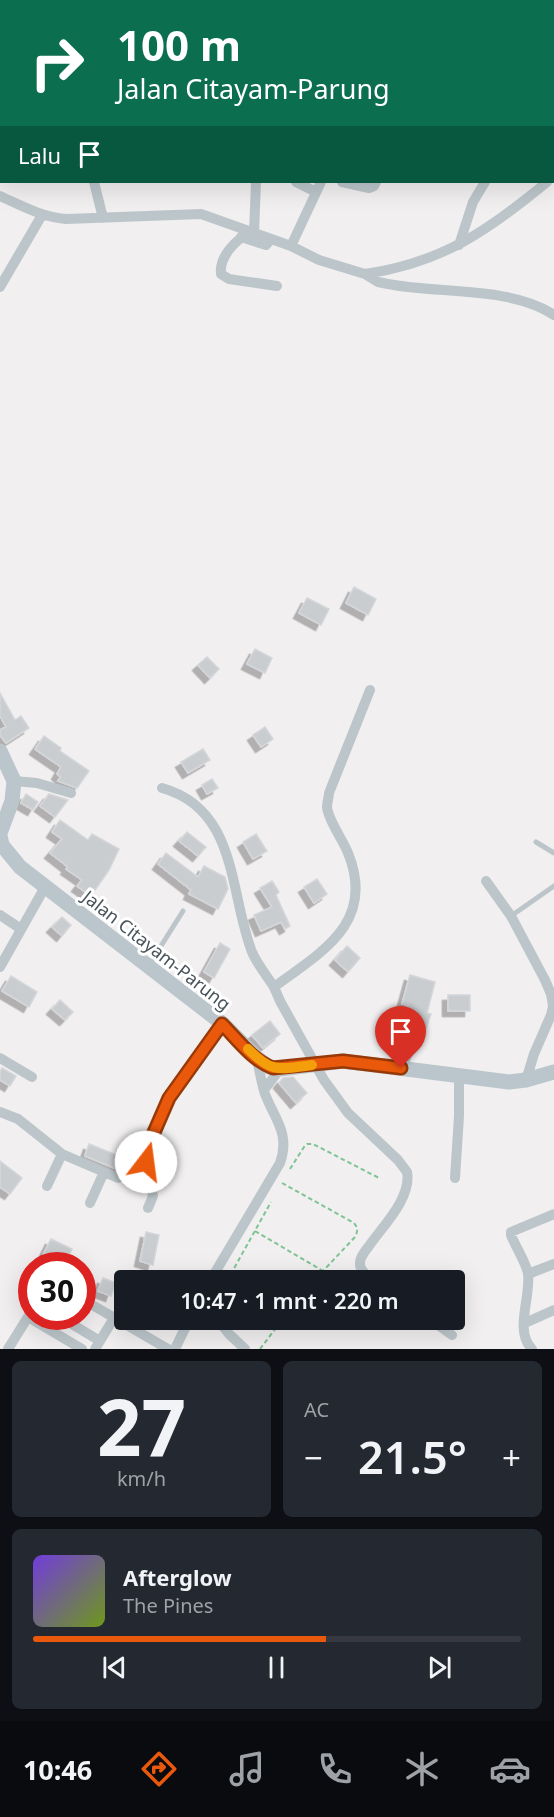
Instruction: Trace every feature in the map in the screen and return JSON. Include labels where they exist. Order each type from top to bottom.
[{"type":"street","points":[[94,183],[103,218]]},
{"type":"street","points":[[249,234],[256,183]]},
{"type":"street","points":[[298,183],[316,192]]},
{"type":"street","points":[[291,246],[320,183]]},
{"type":"street","points":[[346,183],[369,188],[376,183]]},
{"type":"street","points":[[459,245],[473,202],[484,183]]},
{"type":"street","points":[[365,274],[389,271],[416,263],[459,245],[500,219],[546,183]]},
{"type":"street","points":[[0,196],[42,215],[66,219],[201,214],[249,234],[291,246],[327,263],[365,274],[378,282],[398,286],[489,294],[533,305],[554,315]]},
{"type":"street","points":[[0,287],[42,215]]},
{"type":"street","points":[[249,234],[235,242],[220,269],[220,274],[229,279],[277,286]]},
{"type":"street","points":[[274,987],[315,957],[336,937],[349,920],[357,900],[357,880],[349,853],[327,808],[329,793],[370,690]]},
{"type":"street","points":[[0,751],[14,781],[37,783],[71,793]]},
{"type":"street","name":"Jalan Citayam-Parung","points":[[14,781],[12,801],[0,835],[2,845],[9,855],[45,887],[222,1024],[257,1058],[269,1067],[289,1068]]},
{"type":"street","points":[[162,788],[176,792],[197,804],[216,828],[230,864],[253,954],[274,987],[324,1080],[348,1113],[398,1160],[407,1172],[406,1185],[400,1204],[364,1252],[360,1262],[362,1270]]},
{"type":"street","points":[[486,881],[511,916],[545,980],[553,1006],[526,1080]]},
{"type":"street","points":[[0,967],[45,887]]},
{"type":"street","points":[[0,915],[21,929]]},
{"type":"street","points":[[148,1208],[153,1196],[146,1162],[152,1137],[169,1098],[222,1024]]},
{"type":"street","points":[[397,1024],[418,1032],[401,1068]]},
{"type":"street","points":[[0,1058],[32,1077]]},
{"type":"street","points":[[216,1270],[280,1162],[284,1151],[285,1138],[264,1090],[257,1058]]},
{"type":"street","points":[[264,1090],[289,1068],[343,1061],[509,1082],[554,1072]]},
{"type":"street","points":[[455,1178],[459,1075]]},
{"type":"street","points":[[0,1112],[18,1119],[62,1154],[118,1178]]},
{"type":"street","points":[[46,1186],[62,1154]]},
{"type":"street","points":[[90,1203],[104,1172]]},
{"type":"street","points":[[531,1349],[524,1337],[528,1274],[511,1232],[554,1214]]},
{"type":"street","points":[[528,1274],[554,1264]]},
{"type":"street","points":[[78,1330],[98,1345],[114,1318],[96,1307]]},
{"type":"street","points":[[525,1323],[554,1310]]},
{"type":"street","points":[[8,1349],[20,1330]]},
{"type":"street","points":[[54,1330],[82,1349]]},
{"type":"street","points":[[135,1330],[168,1349]]},
{"type":"street","points":[[174,1349],[184,1330]]},
{"type":"street","points":[[226,1330],[245,1349]]},
{"type":"street","points":[[445,1330],[452,1335]]},
{"type":"lane","points":[[536,842],[554,853]]},
{"type":"lane","points":[[511,916],[554,886]]},
{"type":"lane","points":[[148,966],[183,911]]},
{"type":"path","points":[[287,1173],[304,1147],[310,1144],[379,1178]]},
{"type":"path","points":[[282,1182],[354,1223],[357,1227],[355,1237],[324,1270]]},
{"type":"path","points":[[233,1270],[271,1202]]},
{"type":"path","points":[[255,1231],[321,1270]]},
{"type":"path","points":[[260,1349],[274,1330]]},
{"type":"building","points":[[354,587],[376,599],[368,615],[346,603]]},
{"type":"building","points":[[307,598],[329,609],[321,625],[299,613]]},
{"type":"building","points":[[255,649],[272,658],[265,673],[247,664]]},
{"type":"building","points":[[207,657],[219,669],[210,678],[198,665]]},
{"type":"building","points":[[0,693],[15,720],[21,716],[29,728],[6,743],[0,735],[0,730],[6,727],[0,716]]},
{"type":"building","points":[[265,727],[273,739],[261,747],[253,735]]},
{"type":"building","points":[[44,736],[61,748],[60,751],[89,771],[77,788],[58,781],[61,777],[57,774],[61,767],[35,749]]},
{"type":"building","points":[[203,749],[210,760],[188,773],[181,762]]},
{"type":"building","points":[[212,779],[218,788],[207,794],[202,785]]},
{"type":"building","points":[[26,794],[38,802],[33,810],[21,803]]},
{"type":"building","points":[[49,794],[68,800],[55,817],[40,806]]},
{"type":"building","points":[[60,820],[88,840],[92,834],[119,849],[109,870],[91,896],[77,886],[82,880],[66,869],[68,867],[50,853],[62,839],[52,832]]},
{"type":"building","points":[[187,832],[206,847],[198,856],[179,841]]},
{"type":"building","points":[[256,834],[267,851],[253,859],[243,842]]},
{"type":"building","points":[[166,853],[198,877],[204,866],[225,877],[228,889],[218,909],[189,894],[191,890],[158,864]]},
{"type":"building","points":[[317,879],[327,894],[314,903],[304,887]]},
{"type":"building","points":[[272,881],[279,892],[276,895],[290,926],[285,929],[281,922],[261,931],[254,915],[272,907],[260,888]]},
{"type":"building","points":[[62,917],[71,925],[62,936],[52,927]]},
{"type":"building","points":[[220,943],[230,949],[214,978],[204,972]]},
{"type":"building","points":[[347,946],[360,958],[348,972],[335,960]]},
{"type":"building","points":[[410,975],[435,982],[427,1013],[431,1014],[425,1032],[421,1025],[403,1018],[408,1005],[402,1004]]},
{"type":"building","points":[[11,976],[37,992],[29,1007],[2,991]]},
{"type":"building","points":[[448,995],[470,995],[470,1011],[448,1011]]},
{"type":"building","points":[[60,1000],[73,1012],[65,1020],[52,1009]]},
{"type":"building","points":[[270,1021],[280,1034],[263,1048],[252,1035]]},
{"type":"building","points":[[2,1068],[16,1076],[10,1086],[0,1080]]},
{"type":"building","points":[[293,1077],[307,1093],[296,1103],[279,1083],[283,1078]]},
{"type":"building","points":[[89,1144],[124,1158],[119,1170],[85,1156]]},
{"type":"building","points":[[0,1161],[22,1178],[10,1194],[0,1187]]},
{"type":"building","points":[[146,1232],[159,1235],[153,1265],[140,1261]]},
{"type":"building","points":[[51,1239],[72,1249],[71,1252],[44,1252]]},
{"type":"building","points":[[103,1278],[114,1282],[111,1296],[98,1291]]},
{"type":"slow traffic","points":[[248,1049],[264,1064],[273,1068],[312,1065]]},
{"type":"route","points":[[146,1162],[152,1137],[169,1098],[222,1024],[257,1058],[273,1068],[343,1061],[401,1068]]}]
